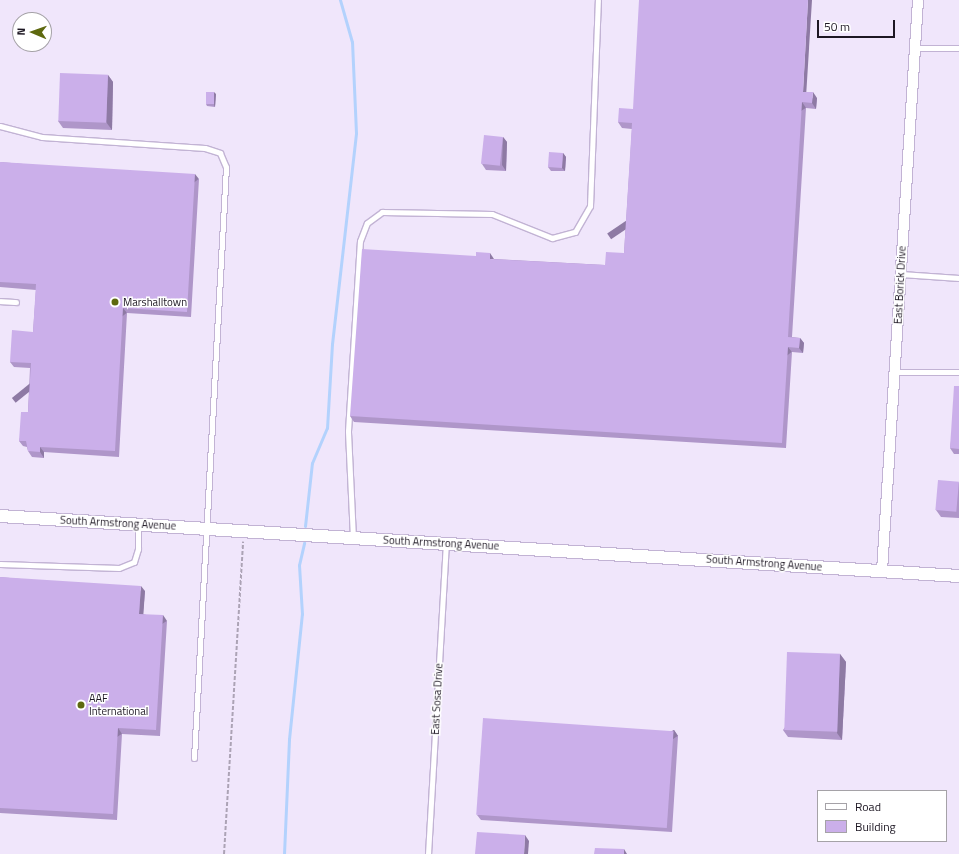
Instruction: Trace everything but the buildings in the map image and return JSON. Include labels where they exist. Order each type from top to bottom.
[{"type":"street","name":"East Borick Drive","points":[[882,571],[918,0]]},
{"type":"street","name":"South Armstrong Avenue","points":[[0,516],[959,576]]},
{"type":"lane","points":[[353,538],[348,424],[360,241],[367,223],[382,212],[492,214],[552,238],[574,232],[590,206],[598,0]]},
{"type":"lane","points":[[915,48],[959,48]]},
{"type":"lane","points":[[0,126],[42,137],[168,143],[220,153],[226,167],[209,528],[194,758]]},
{"type":"lane","points":[[901,274],[959,278]]},
{"type":"lane","points":[[0,301],[16,302]]},
{"type":"lane","points":[[895,372],[959,372]]},
{"type":"lane","points":[[0,564],[119,568],[134,562],[138,549],[138,524]]},
{"type":"lane","name":"East Sosa Drive","points":[[428,854],[446,543]]},
{"type":"path","points":[[224,854],[244,531]]},
{"type":"waterway","points":[[305,526],[312,463],[327,428],[332,344],[356,133],[352,42],[340,0]]},
{"type":"waterway","points":[[284,854],[289,739],[302,614],[299,565],[304,543]]},
{"type":"place","name":"Marshalltown","points":[[115,302]]},
{"type":"place","name":"AAF International","points":[[81,705]]}]
